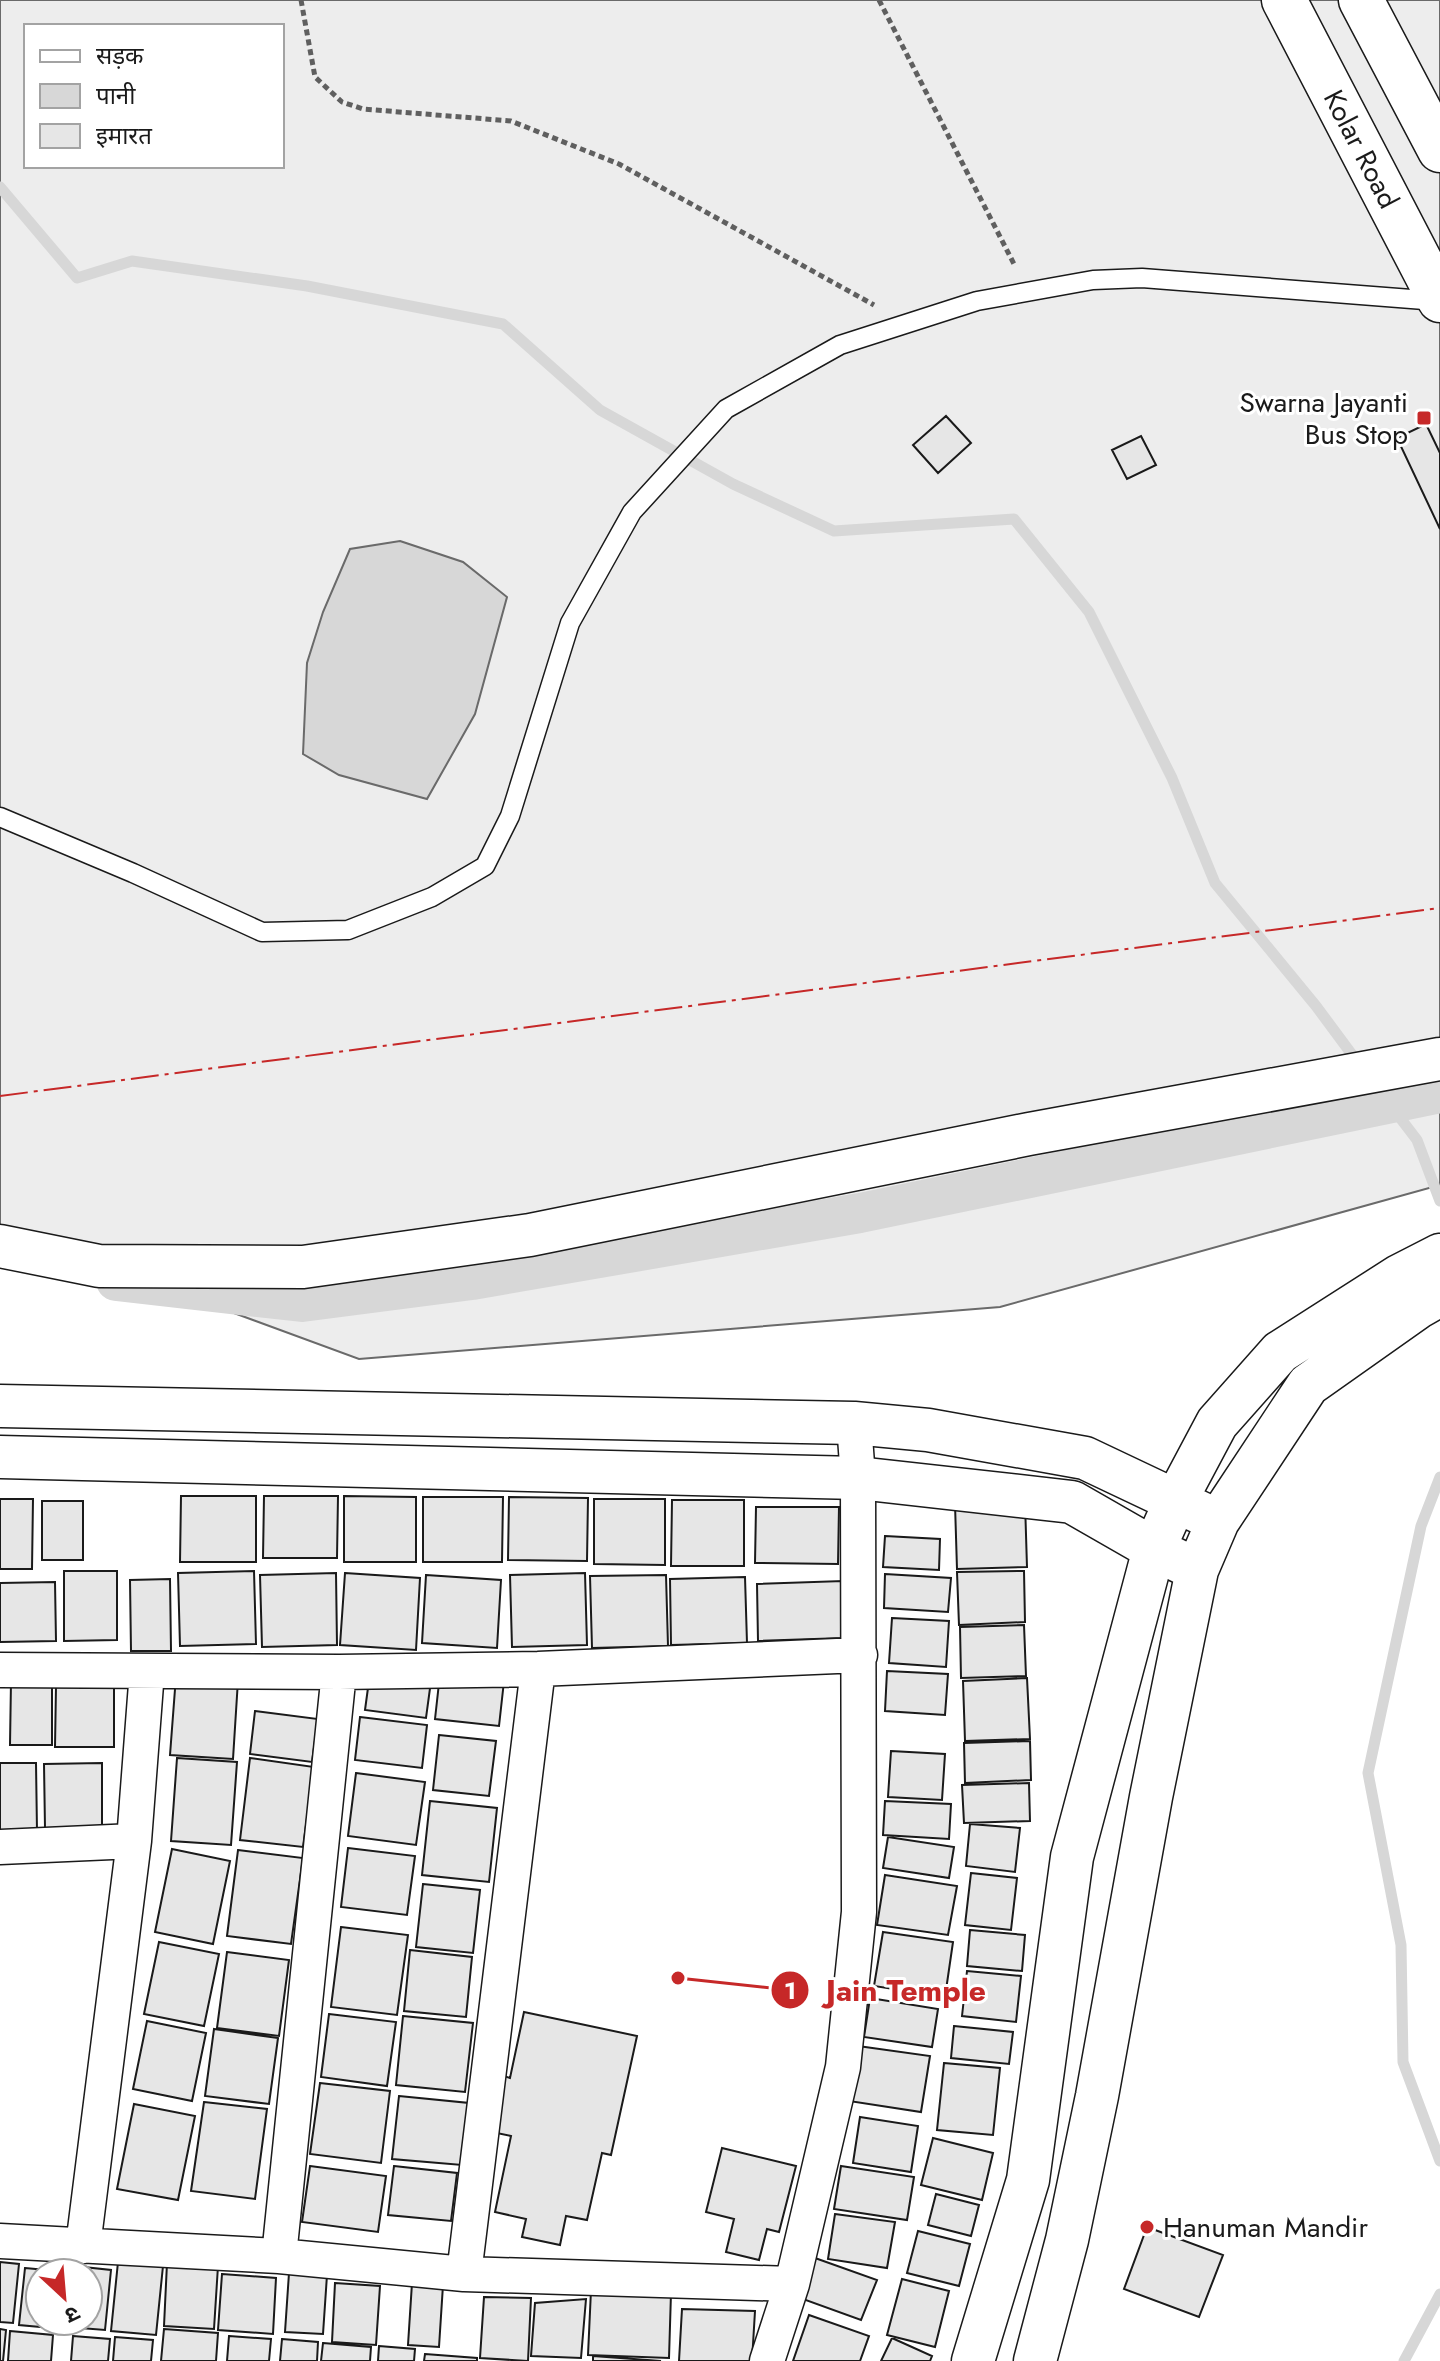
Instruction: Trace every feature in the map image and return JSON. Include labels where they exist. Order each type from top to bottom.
[{"type":"main road","name":"Kolar Road","points":[[1284,0],[1440,301]]},
{"type":"main road","points":[[1361,0],[1440,150]]},
{"type":"street","points":[[0,1246],[99,1266],[303,1267],[530,1235],[1029,1134],[1440,1059]]},
{"type":"street","points":[[1035,2361],[1067,2240],[1097,2096],[1151,1797],[1197,1570],[1218,1521],[1308,1385],[1418,1293],[1440,1255]]},
{"type":"street","points":[[973,2361],[1028,2180],[1072,1857],[1154,1549],[1217,1423],[1280,1352],[1418,1293]]},
{"type":"street","points":[[0,1406],[854,1423],[928,1430],[1085,1458],[1218,1521]]},
{"type":"street","points":[[767,2361],[792,2284],[843,2067],[859,1912],[860,1655],[858,1478],[854,1423]]},
{"type":"street","points":[[0,1457],[858,1478],[1072,1502],[1197,1570]]},
{"type":"street","points":[[0,1670],[339,1672],[538,1669],[860,1655]]},
{"type":"street","points":[[464,2274],[538,1669]]},
{"type":"street","points":[[83,2246],[134,1841],[147,1671]]},
{"type":"street","points":[[279,2256],[339,1672]]},
{"type":"street","points":[[0,1847],[134,1841]]},
{"type":"street","points":[[0,2241],[279,2256],[464,2274],[792,2284]]},
{"type":"lane","points":[[0,817],[262,932],[348,930],[432,897],[485,866],[510,816],[570,623],[632,512],[726,409],[840,345],[977,301],[1093,280],[1142,278],[1440,301]]},
{"type":"path","points":[[301,0],[315,77],[342,102],[363,109],[511,121],[619,164],[907,323]]},
{"type":"path","points":[[879,0],[1028,291]]},
{"type":"shaded area","points":[[0,0],[1440,0],[1440,1185],[1000,1307],[359,1359],[0,1227]]},
{"type":"water","points":[[400,541],[463,562],[507,597],[475,714],[427,799],[339,775],[303,754],[307,663],[323,612],[350,549]]},
{"type":"building","points":[[946,416],[971,443],[938,473],[913,445]]},
{"type":"building","points":[[1426,424],[1440,453],[1440,529],[1397,438]]},
{"type":"building","points":[[1141,436],[1156,465],[1127,479],[1112,450]]},
{"type":"building","points":[[181,1496],[256,1496],[256,1562],[180,1562]]},
{"type":"building","points":[[264,1496],[338,1496],[337,1558],[263,1558]]},
{"type":"building","points":[[344,1496],[416,1497],[416,1562],[344,1562]]},
{"type":"building","points":[[423,1497],[503,1497],[502,1562],[423,1562]]},
{"type":"building","points":[[509,1497],[588,1498],[587,1561],[508,1560]]},
{"type":"building","points":[[0,1499],[33,1499],[32,1569],[0,1569]]},
{"type":"building","points":[[594,1499],[665,1499],[665,1565],[594,1564]]},
{"type":"building","points":[[672,1500],[744,1500],[744,1566],[671,1566]]},
{"type":"building","points":[[42,1501],[83,1501],[83,1560],[42,1560]]},
{"type":"building","points":[[1025,1502],[1027,1567],[957,1569],[955,1504]]},
{"type":"building","points":[[756,1507],[839,1507],[838,1564],[755,1563]]},
{"type":"building","points":[[885,1536],[940,1539],[939,1570],[883,1567]]},
{"type":"building","points":[[64,1571],[117,1571],[117,1640],[64,1641]]},
{"type":"building","points":[[254,1571],[256,1644],[180,1646],[178,1573]]},
{"type":"building","points":[[1024,1571],[1025,1622],[959,1625],[957,1572]]},
{"type":"building","points":[[336,1573],[337,1645],[262,1647],[260,1575]]},
{"type":"building","points":[[345,1573],[420,1578],[416,1650],[340,1645]]},
{"type":"building","points":[[585,1573],[587,1645],[512,1647],[510,1575]]},
{"type":"building","points":[[885,1574],[951,1578],[948,1612],[884,1608]]},
{"type":"building","points":[[426,1575],[501,1580],[497,1648],[422,1643]]},
{"type":"building","points":[[666,1575],[668,1646],[592,1648],[590,1576]]},
{"type":"building","points":[[745,1577],[747,1643],[671,1645],[670,1579]]},
{"type":"building","points":[[170,1579],[171,1651],[131,1651],[130,1580]]},
{"type":"building","points":[[843,1581],[844,1638],[758,1641],[757,1584]]},
{"type":"building","points":[[55,1582],[56,1641],[0,1642],[0,1583]]},
{"type":"building","points":[[892,1618],[949,1621],[946,1667],[889,1663]]},
{"type":"building","points":[[1024,1625],[1026,1676],[961,1678],[960,1627]]},
{"type":"building","points":[[887,1671],[948,1674],[945,1715],[885,1711]]},
{"type":"building","points":[[370,1673],[431,1681],[426,1718],[365,1710]]},
{"type":"building","points":[[440,1674],[504,1681],[499,1726],[435,1719]]},
{"type":"building","points":[[176,1676],[238,1680],[233,1759],[170,1755]]},
{"type":"building","points":[[1027,1678],[1030,1739],[965,1741],[963,1681]]},
{"type":"building","points":[[11,1681],[52,1682],[52,1745],[10,1745]]},
{"type":"building","points":[[56,1686],[114,1686],[114,1747],[55,1747]]},
{"type":"building","points":[[255,1711],[318,1719],[312,1762],[250,1754]]},
{"type":"building","points":[[360,1717],[427,1725],[422,1768],[355,1760]]},
{"type":"building","points":[[439,1735],[496,1741],[489,1796],[433,1790]]},
{"type":"building","points":[[1030,1741],[1031,1780],[965,1783],[964,1743]]},
{"type":"building","points":[[891,1751],[945,1754],[942,1800],[888,1797]]},
{"type":"building","points":[[177,1758],[237,1762],[231,1845],[171,1841]]},
{"type":"building","points":[[250,1758],[314,1767],[303,1847],[240,1840]]},
{"type":"building","points":[[0,1763],[36,1763],[37,1831],[0,1831]]},
{"type":"building","points":[[102,1763],[102,1828],[45,1828],[44,1764]]},
{"type":"building","points":[[356,1773],[425,1782],[416,1845],[348,1836]]},
{"type":"building","points":[[1029,1783],[1030,1821],[964,1823],[962,1785]]},
{"type":"building","points":[[430,1801],[497,1808],[489,1882],[422,1875]]},
{"type":"building","points":[[885,1801],[951,1804],[949,1839],[883,1835]]},
{"type":"building","points":[[970,1824],[1020,1828],[1015,1872],[966,1866]]},
{"type":"building","points":[[888,1837],[954,1847],[949,1878],[883,1868]]},
{"type":"building","points":[[348,1848],[415,1856],[407,1915],[341,1907]]},
{"type":"building","points":[[172,1849],[230,1861],[213,1944],[155,1932]]},
{"type":"building","points":[[238,1850],[303,1858],[291,1944],[227,1936]]},
{"type":"building","points":[[971,1873],[1017,1878],[1011,1930],[965,1925]]},
{"type":"building","points":[[885,1875],[957,1886],[948,1935],[877,1925]]},
{"type":"building","points":[[423,1884],[480,1890],[473,1953],[416,1947]]},
{"type":"building","points":[[341,1927],[408,1935],[397,2015],[331,2007]]},
{"type":"building","points":[[970,1930],[1025,1935],[1022,1971],[967,1966]]},
{"type":"building","points":[[883,1932],[953,1942],[945,1997],[874,1986]]},
{"type":"building","points":[[159,1942],[219,1954],[204,2026],[144,2014]]},
{"type":"building","points":[[410,1950],[472,1957],[466,2017],[404,2011]]},
{"type":"building","points":[[227,1952],[289,1960],[279,2036],[217,2028]]},
{"type":"building","points":[[967,1971],[1021,1976],[1016,2022],[962,2016]]},
{"type":"building","points":[[870,1998],[938,2009],[932,2047],[864,2037]]},
{"type":"building","points":[[524,2012],[637,2036],[611,2155],[602,2153],[587,2220],[566,2216],[560,2245],[522,2237],[526,2219],[495,2212],[511,2136],[492,2132],[504,2076],[510,2078]]},
{"type":"building","points":[[329,2014],[396,2022],[387,2086],[321,2077]]},
{"type":"building","points":[[403,2016],[473,2023],[465,2092],[396,2085]]},
{"type":"building","points":[[147,2021],[206,2033],[192,2101],[133,2089]]},
{"type":"building","points":[[954,2026],[1013,2032],[1009,2064],[951,2058]]},
{"type":"building","points":[[214,2029],[278,2038],[269,2104],[205,2096]]},
{"type":"building","points":[[858,2046],[930,2056],[921,2112],[849,2101]]},
{"type":"building","points":[[944,2063],[1000,2068],[993,2135],[937,2130]]},
{"type":"building","points":[[320,2083],[390,2091],[381,2163],[310,2154]]},
{"type":"building","points":[[399,2096],[469,2103],[462,2165],[392,2159]]},
{"type":"building","points":[[204,2102],[267,2109],[255,2199],[191,2191]]},
{"type":"building","points":[[134,2104],[195,2116],[178,2200],[117,2189]]},
{"type":"building","points":[[860,2117],[918,2126],[911,2172],[853,2163]]},
{"type":"building","points":[[933,2138],[993,2153],[982,2200],[921,2185]]},
{"type":"building","points":[[722,2148],[796,2166],[779,2232],[767,2229],[759,2260],[726,2252],[734,2219],[706,2212]]},
{"type":"building","points":[[310,2166],[386,2176],[378,2232],[302,2222]]},
{"type":"building","points":[[394,2166],[457,2173],[451,2221],[388,2215]]},
{"type":"building","points":[[841,2166],[914,2177],[907,2220],[834,2209]]},
{"type":"building","points":[[936,2194],[979,2205],[971,2236],[928,2225]]},
{"type":"building","points":[[835,2214],[895,2222],[887,2268],[828,2259]]},
{"type":"building","points":[[1147,2227],[1223,2255],[1199,2317],[1124,2289]]},
{"type":"building","points":[[918,2231],[970,2244],[959,2286],[907,2273]]},
{"type":"building","points":[[815,2258],[877,2280],[861,2320],[800,2298]]},
{"type":"building","points":[[0,2262],[19,2264],[13,2323],[0,2322]]},
{"type":"building","points":[[118,2262],[163,2266],[156,2335],[111,2331]]},
{"type":"building","points":[[167,2263],[218,2266],[214,2329],[164,2326]]},
{"type":"building","points":[[104,2269],[111,2270],[104,2330]]},
{"type":"building","points":[[289,2273],[327,2275],[323,2334],[285,2332]]},
{"type":"building","points":[[222,2274],[276,2278],[273,2334],[218,2330]]},
{"type":"building","points":[[24,2278],[24,2325],[19,2325]]},
{"type":"building","points":[[902,2279],[949,2291],[935,2347],[887,2335]]},
{"type":"building","points":[[335,2283],[380,2286],[376,2345],[332,2342]]},
{"type":"building","points":[[412,2283],[443,2285],[439,2347],[408,2345]]},
{"type":"building","points":[[591,2290],[671,2293],[669,2358],[588,2355]]},
{"type":"building","points":[[484,2297],[531,2298],[528,2361],[480,2358]]},
{"type":"building","points":[[586,2299],[581,2358],[531,2356],[535,2303]]},
{"type":"building","points":[[682,2309],[755,2311],[752,2361],[679,2361]]},
{"type":"building","points":[[809,2315],[869,2336],[860,2361],[793,2361]]},
{"type":"building","points":[[0,2329],[6,2330],[3,2361],[0,2361]]},
{"type":"building","points":[[164,2329],[218,2333],[216,2361],[161,2361]]},
{"type":"building","points":[[10,2331],[24,2332],[24,2337],[53,2337],[51,2361],[8,2361]]},
{"type":"building","points":[[229,2336],[271,2339],[269,2361],[227,2361]]},
{"type":"building","points":[[73,2337],[110,2339],[108,2361],[71,2361]]},
{"type":"building","points":[[115,2337],[153,2340],[151,2361],[113,2361]]},
{"type":"building","points":[[892,2338],[932,2356],[930,2361],[881,2361]]},
{"type":"building","points":[[282,2339],[318,2342],[317,2361],[280,2361]]},
{"type":"building","points":[[323,2343],[371,2347],[370,2361],[321,2361]]},
{"type":"building","points":[[379,2346],[415,2349],[414,2361],[378,2361]]},
{"type":"building","points":[[425,2354],[477,2358],[477,2361],[424,2361]]},
{"type":"building","points":[[593,2356],[661,2361],[593,2361]]},
{"type":"waterway","points":[[0,187],[77,278],[132,261],[307,286],[503,324],[600,410],[733,484],[834,531],[1014,519],[1089,612],[1172,778],[1215,883],[1316,1006],[1359,1064]]},
{"type":"waterway","points":[[1372,1081],[1417,1140],[1440,1201]]},
{"type":"waterway","points":[[116,1281],[302,1302],[472,1280],[860,1213],[1440,1093]]},
{"type":"waterway","points":[[1440,1477],[1421,1526],[1368,1773],[1401,1945],[1403,2062],[1440,2161]]},
{"type":"waterway","points":[[1404,2361],[1440,2294]]},
{"type":"power","points":[[0,1096],[1440,908]]},
{"type":"place","name":"Swarna Jayanti Bus Stop","points":[[1424,418]]},
{"type":"place","name":"Jain Temple","points":[[678,1978]]},
{"type":"place","name":"Hanuman Mandir","points":[[1147,2227]]}]
